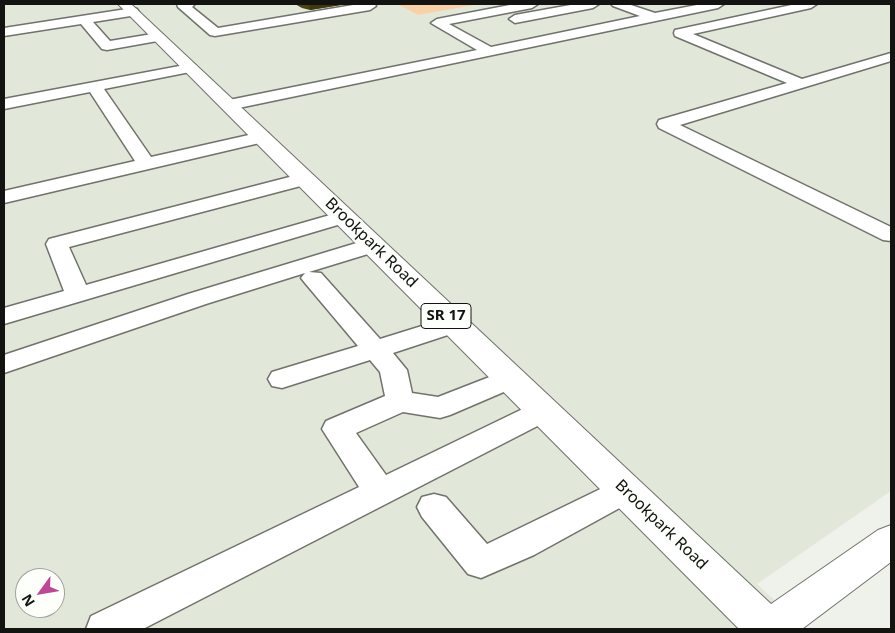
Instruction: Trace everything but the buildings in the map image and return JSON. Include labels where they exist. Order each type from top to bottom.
[{"type":"main road","name":"Brookpark Road","points":[[145,20],[190,68],[769,629]]},
{"type":"main road","points":[[769,629],[891,541]]},
{"type":"lane","points":[[184,4],[197,18],[215,32],[370,6],[365,4]]},
{"type":"lane","points":[[489,44],[452,38],[437,23],[532,4]]},
{"type":"lane","points":[[452,38],[593,4]]},
{"type":"lane","points":[[617,4],[630,9]]},
{"type":"lane","points":[[229,105],[358,78],[489,44],[654,10],[718,4]]},
{"type":"lane","points":[[802,84],[680,33],[811,4]]},
{"type":"lane","points":[[508,34],[630,9],[654,10]]},
{"type":"lane","points":[[180,21],[197,18]]},
{"type":"lane","points":[[85,20],[107,46],[145,20]]},
{"type":"lane","points":[[4,39],[10,32],[85,20],[145,20]]},
{"type":"lane","points":[[891,57],[665,124],[891,236]]},
{"type":"lane","points":[[346,67],[345,69],[358,78]]},
{"type":"lane","points":[[4,104],[190,68]]},
{"type":"lane","points":[[96,87],[146,164]]},
{"type":"lane","points":[[4,197],[262,138]]},
{"type":"lane","points":[[78,295],[57,244],[304,179]]},
{"type":"lane","points":[[4,316],[344,217]]},
{"type":"lane","points":[[4,364],[197,299],[372,245]]},
{"type":"lane","points":[[312,278],[393,370],[400,401]]},
{"type":"lane","points":[[282,378],[454,324]]},
{"type":"lane","points":[[380,492],[337,429],[400,401],[440,408],[510,378]]},
{"type":"lane","points":[[105,629],[543,410]]},
{"type":"lane","points":[[434,507],[481,563],[522,545],[625,490]]},
{"type":"shaded area","points":[[4,4],[397,4],[418,15],[481,4],[891,4],[891,491],[757,584],[806,629],[4,629]]},
{"type":"shaded area","points":[[397,4],[481,4],[418,15]]}]
